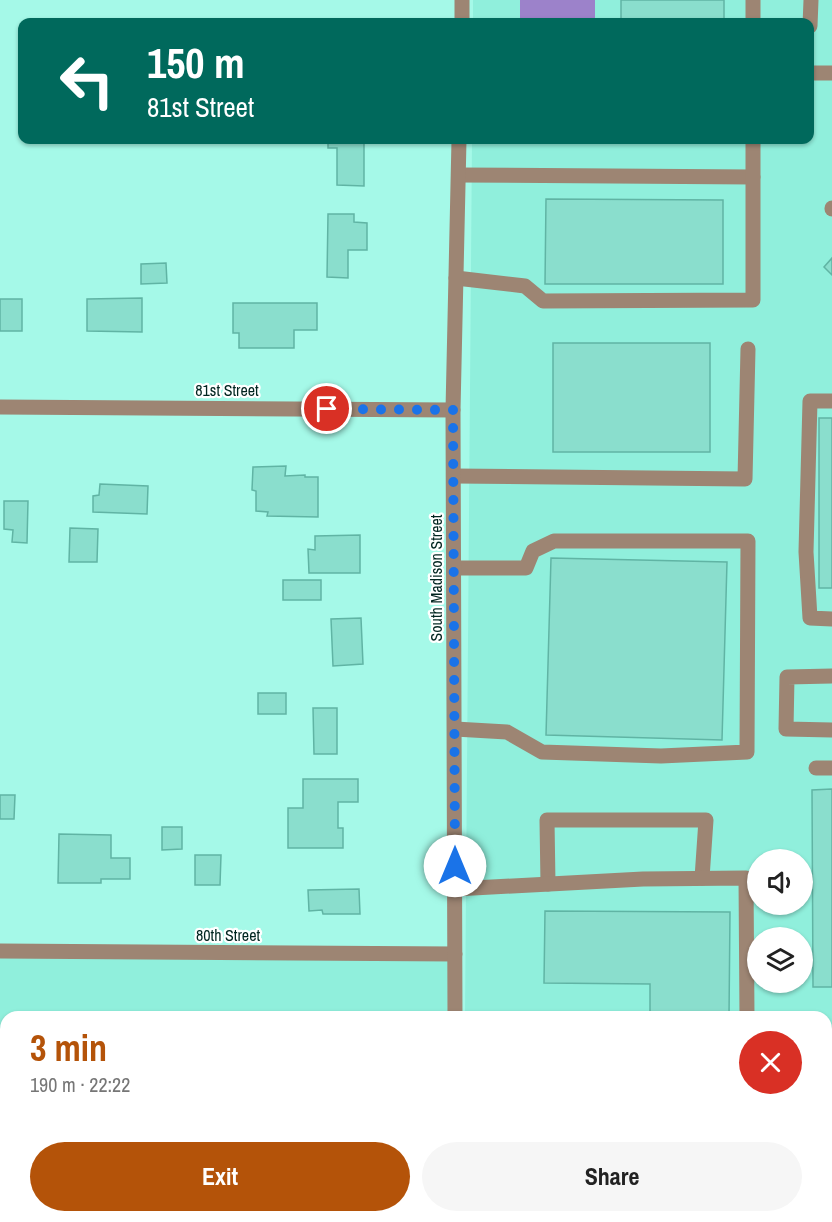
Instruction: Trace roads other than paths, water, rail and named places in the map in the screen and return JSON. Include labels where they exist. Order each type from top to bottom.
[{"type":"street","points":[[462,0],[462,18]]},
{"type":"street","points":[[753,0],[753,18]]},
{"type":"street","points":[[810,18],[811,0]]},
{"type":"street","points":[[814,73],[832,73]]},
{"type":"street","name":"South Madison Street","points":[[455,1011],[453,410],[459,144]]},
{"type":"street","points":[[456,278],[525,286],[543,301],[753,300],[753,144]]},
{"type":"street","points":[[459,175],[753,177]]},
{"type":"street","points":[[454,476],[745,479],[748,350]]},
{"type":"street","points":[[832,401],[810,401],[806,552],[810,618],[832,619]]},
{"type":"street","name":"81st Street","points":[[0,407],[453,410]]},
{"type":"street","points":[[454,568],[526,568],[533,551],[554,541],[748,541],[747,752],[661,756],[542,752],[507,732],[454,729]]},
{"type":"street","points":[[832,676],[787,677],[786,729],[832,730]]},
{"type":"street","points":[[816,768],[832,768]]},
{"type":"street","points":[[548,884],[547,820],[706,820],[702,878]]},
{"type":"street","points":[[455,889],[746,878],[747,1011]]},
{"type":"street","name":"80th Street","points":[[0,951],[455,954]]}]
